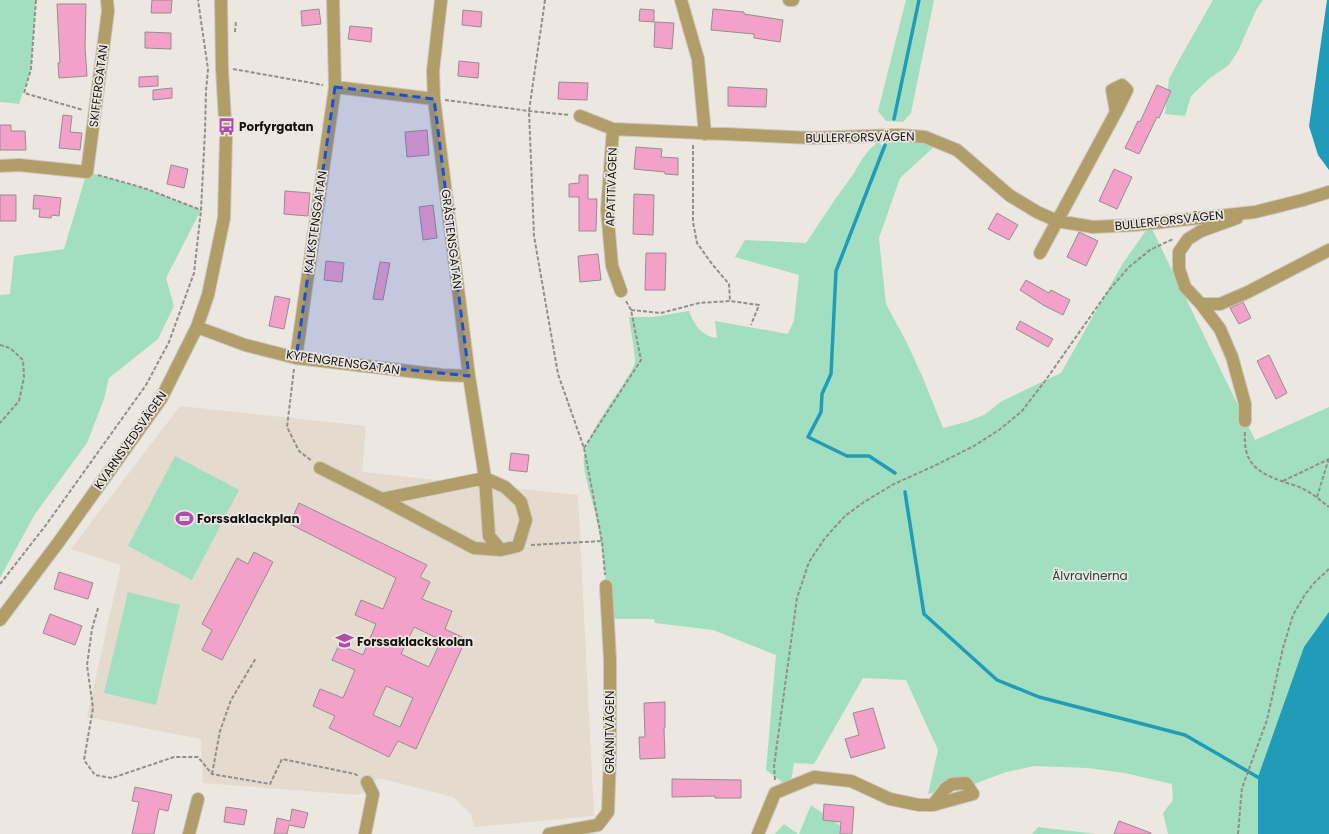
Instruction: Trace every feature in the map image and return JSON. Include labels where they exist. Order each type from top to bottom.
[{"type":"street","name":"SKIFFERGATAN","points":[[87,172],[108,11],[107,0]]},
{"type":"street","name":"KVARNSVEDSVÄGEN","points":[[0,620],[58,543],[161,398],[196,327],[208,295],[224,218],[226,137],[222,69],[221,0]]},
{"type":"street","name":"KALKSTENSGATAN","points":[[296,358],[334,87],[333,0]]},
{"type":"street","name":"GRÅSTENSGATAN","points":[[442,0],[433,71],[434,99],[469,376],[485,478],[489,536],[502,550]]},
{"type":"street","points":[[681,0],[698,58],[699,134]]},
{"type":"street","points":[[334,87],[434,99]]},
{"type":"street","points":[[1040,253],[1116,112]]},
{"type":"street","name":"BULLERFORSVÄGEN","points":[[580,116],[613,130],[812,138],[897,135],[925,137],[957,150],[1009,195],[1038,212],[1057,221],[1093,227],[1135,225],[1255,212],[1329,192]]},
{"type":"street","name":"APATITVÄGEN","points":[[613,130],[607,210],[612,266],[621,291]]},
{"type":"street","points":[[0,166],[19,165],[87,172]]},
{"type":"street","points":[[1245,421],[1245,404],[1232,357],[1220,329],[1201,304],[1185,287],[1179,269],[1179,252],[1188,239],[1201,231],[1255,212]]},
{"type":"street","points":[[1201,304],[1220,304],[1246,293],[1329,250]]},
{"type":"street","name":"KYPENGRENSGATAN","points":[[196,327],[245,345],[296,358],[436,374],[469,376]]},
{"type":"street","points":[[320,468],[474,548],[502,550],[518,546],[526,520],[521,502],[505,487],[485,478],[382,499]]},
{"type":"street","name":"GRANITVÄGEN","points":[[549,834],[598,825],[608,812],[610,755],[610,660],[606,586]]},
{"type":"street","points":[[758,834],[775,793],[814,778],[851,781],[890,798],[918,805],[933,805],[945,789],[952,784],[966,783],[973,794]]},
{"type":"street","points":[[365,834],[373,794],[367,782]]},
{"type":"street","points":[[189,834],[198,800]]},
{"type":"path","points":[[36,0],[31,70],[24,93],[94,114]]},
{"type":"path","points":[[0,584],[46,525],[146,385],[169,342],[194,273],[200,210],[208,70],[198,0]]},
{"type":"path","points":[[544,0],[529,111],[534,236],[558,374],[584,448],[602,541],[606,586]]},
{"type":"path","points":[[208,70],[230,69],[334,87]]},
{"type":"path","points":[[434,99],[580,116]]},
{"type":"path","points":[[699,134],[693,222],[697,243],[729,284],[730,301]]},
{"type":"path","points":[[87,172],[144,188],[200,210]]},
{"type":"path","points":[[775,793],[774,766],[797,598],[809,562],[825,538],[845,516],[864,502],[894,484],[974,446],[1005,425],[1022,411],[1109,290],[1129,267],[1150,250],[1177,237]]},
{"type":"path","points":[[584,448],[641,360],[630,310],[621,291]]},
{"type":"path","points":[[630,310],[661,313],[699,303],[730,301],[759,305],[750,325]]},
{"type":"path","points":[[0,345],[10,348],[23,360],[24,377],[19,401],[0,423]]},
{"type":"path","points":[[296,358],[288,406],[287,427],[299,450],[320,468]]},
{"type":"path","points":[[1245,421],[1244,446],[1248,458],[1257,470],[1283,482],[1301,488],[1329,507]]},
{"type":"path","points":[[1283,482],[1329,458]]},
{"type":"path","points":[[1317,498],[1329,458]]},
{"type":"path","points":[[518,546],[602,541]]},
{"type":"path","points":[[1238,834],[1242,788],[1267,720],[1283,648],[1293,615],[1304,596],[1314,583],[1329,569]]},
{"type":"path","points":[[98,608],[92,629],[87,665],[93,708],[84,760],[95,775],[112,778],[174,757],[198,757],[212,774],[270,784],[282,759],[355,774],[367,782]]},
{"type":"path","points":[[212,774],[220,731],[231,700],[256,658]]},
{"type":"highlighted area","points":[[335,87],[434,99],[469,376],[296,358]]},
{"type":"shaded area","name":"Forssaklackskolan","points":[[180,406],[366,426],[362,472],[578,495],[594,816],[474,827],[471,814],[453,797],[378,778],[359,795],[203,783],[201,739],[87,717],[121,565],[71,549]]},
{"type":"green space","points":[[0,0],[36,0],[31,69],[19,104],[0,102]]},
{"type":"green space","points":[[906,0],[934,0],[911,113],[903,122],[886,121],[878,111]]},
{"type":"green space","points":[[1213,0],[1263,0],[1256,10],[1239,49],[1229,65],[1210,78],[1191,96],[1185,116],[1165,114],[1169,79]]},
{"type":"green space","name":"Älvravinerna","points":[[891,138],[936,145],[900,178],[879,238],[886,304],[907,343],[943,428],[966,422],[984,415],[1002,401],[1061,373],[1123,263],[1150,225],[1255,440],[1329,407],[1329,646],[1258,822],[1258,834],[1168,834],[1163,813],[1173,800],[1172,784],[1125,773],[1087,768],[1035,766],[1006,772],[964,788],[928,794],[938,750],[906,680],[863,678],[814,764],[794,763],[790,788],[766,770],[776,655],[713,630],[655,623],[654,619],[609,619],[602,552],[598,526],[586,477],[584,456],[590,437],[635,363],[629,317],[653,317],[689,311],[699,329],[711,337],[717,338],[715,321],[788,334],[794,320],[799,275],[735,257],[745,240],[806,243],[870,149],[878,142],[882,145],[883,150]]},
{"type":"green space","points":[[87,172],[144,188],[201,210],[166,278],[174,306],[158,339],[109,378],[104,399],[87,443],[35,514],[0,578],[0,295],[10,294],[14,256],[64,249]]},
{"type":"green space","name":"Forssaklackplan","points":[[175,456],[239,490],[192,580],[128,546]]},
{"type":"green space","points":[[128,592],[180,605],[156,705],[104,693]]},
{"type":"green space","points":[[811,805],[852,834],[799,834]]},
{"type":"green space","points":[[784,824],[798,834],[775,834]]},
{"type":"green space","points":[[1038,827],[1096,834],[1032,834]]},
{"type":"water","points":[[1327,0],[1329,0],[1329,170],[1318,155],[1309,126]]},
{"type":"water","points":[[1329,612],[1329,834],[1258,834],[1258,777],[1304,647]]},
{"type":"building","points":[[152,0],[172,0],[171,13],[151,13]]},
{"type":"building","points":[[57,4],[86,4],[85,47],[87,76],[59,78],[58,63],[60,63]]},
{"type":"building","points":[[319,9],[321,24],[302,26],[301,11]]},
{"type":"building","points":[[640,9],[654,10],[654,22],[639,21]]},
{"type":"building","points":[[713,9],[744,12],[744,14],[783,20],[780,42],[754,38],[754,34],[711,30]]},
{"type":"building","points":[[463,10],[482,12],[481,27],[462,25]]},
{"type":"building","points":[[655,22],[674,23],[672,49],[654,47]]},
{"type":"building","points":[[350,26],[372,28],[371,42],[348,39]]},
{"type":"building","points":[[145,32],[171,33],[171,49],[145,48]]},
{"type":"building","points":[[459,61],[479,63],[478,78],[458,76]]},
{"type":"building","points":[[158,76],[158,86],[139,87],[139,77]]},
{"type":"building","points":[[559,82],[588,83],[587,100],[558,99]]},
{"type":"building","points":[[1157,85],[1171,91],[1159,118],[1157,117],[1139,154],[1125,148],[1138,121],[1140,122]]},
{"type":"building","points":[[728,87],[767,89],[766,107],[728,106]]},
{"type":"building","points":[[172,88],[172,98],[153,100],[153,90]]},
{"type":"building","points":[[63,115],[72,116],[70,132],[82,133],[80,150],[59,148]]},
{"type":"building","points":[[0,125],[11,125],[11,131],[25,131],[26,150],[0,150]]},
{"type":"building","points":[[427,130],[429,155],[407,157],[405,132]]},
{"type":"building","points":[[636,147],[662,149],[661,157],[678,158],[678,175],[665,174],[665,172],[634,169]]},
{"type":"building","points":[[171,165],[188,169],[184,188],[167,184]]},
{"type":"building","points":[[1114,169],[1132,177],[1117,209],[1099,201]]},
{"type":"building","points":[[579,175],[588,175],[588,199],[597,199],[596,231],[579,231],[579,197],[569,197],[569,184],[579,183]]},
{"type":"building","points":[[285,191],[310,193],[308,216],[284,214]]},
{"type":"building","points":[[634,194],[654,195],[653,235],[633,234]]},
{"type":"building","points":[[0,195],[16,195],[16,221],[0,221]]},
{"type":"building","points":[[34,195],[61,198],[59,216],[52,215],[51,218],[39,217],[40,209],[33,209]]},
{"type":"building","points":[[433,205],[437,238],[423,240],[419,207]]},
{"type":"building","points":[[997,213],[1018,225],[1009,240],[988,229]]},
{"type":"building","points":[[1079,232],[1098,241],[1086,266],[1067,257]]},
{"type":"building","points":[[646,253],[666,253],[665,290],[645,290]]},
{"type":"building","points":[[598,254],[601,280],[580,282],[578,256]]},
{"type":"building","points":[[326,261],[344,263],[342,282],[324,280]]},
{"type":"building","points":[[380,262],[390,263],[383,300],[373,299]]},
{"type":"building","points":[[1026,280],[1049,293],[1051,290],[1070,300],[1063,315],[1043,305],[1020,290]]},
{"type":"building","points":[[275,296],[290,299],[284,329],[269,326]]},
{"type":"building","points":[[1243,302],[1251,318],[1239,324],[1230,308]]},
{"type":"building","points":[[1020,321],[1053,339],[1048,347],[1016,329]]},
{"type":"building","points":[[1269,355],[1287,393],[1276,399],[1257,361]]},
{"type":"building","points":[[511,453],[529,455],[527,472],[509,470]]},
{"type":"building","points":[[299,503],[427,565],[420,577],[430,582],[422,599],[452,611],[445,629],[466,639],[416,749],[398,741],[389,757],[329,728],[335,716],[313,706],[320,689],[343,698],[355,670],[332,660],[339,645],[363,655],[376,624],[355,615],[361,600],[383,609],[396,578],[290,524]],"holes":[[[414,627],[441,640],[429,667],[401,654]],[[386,686],[413,698],[400,727],[373,715]]]},
{"type":"building","points":[[254,552],[273,562],[222,660],[202,650],[212,630],[202,624],[237,558],[248,564]]},
{"type":"building","points":[[59,572],[93,583],[88,599],[54,589]]},
{"type":"building","points":[[50,614],[82,626],[75,645],[43,633]]},
{"type":"building","points":[[665,702],[665,758],[640,759],[639,737],[645,737],[644,703]]},
{"type":"building","points":[[873,708],[885,748],[851,758],[845,739],[859,735],[853,713]]},
{"type":"building","points":[[672,779],[741,780],[741,798],[715,798],[715,796],[672,797]]},
{"type":"building","points":[[135,787],[172,795],[168,811],[159,809],[154,834],[132,834],[139,802],[132,801]]},
{"type":"building","points":[[824,804],[854,807],[852,834],[840,834],[841,822],[823,820]]},
{"type":"building","points":[[226,807],[247,810],[244,825],[224,822]]},
{"type":"building","points":[[292,809],[308,813],[304,828],[289,825],[287,834],[274,834],[277,818],[290,821]]},
{"type":"building","points":[[1119,821],[1151,833],[1151,834],[1114,834]]},
{"type":"waterway","points":[[894,119],[919,0]]},
{"type":"waterway","points":[[885,145],[836,271],[831,374],[822,394],[821,412],[808,437],[847,456],[869,456],[895,473]]},
{"type":"waterway","points":[[905,492],[924,614],[997,680],[1039,697],[1185,735],[1261,779]]},
{"type":"place","name":"Porfyrgatan","points":[[226,126]]},
{"type":"place","name":"Forssaklackplan","points":[[184,518]]},
{"type":"place","name":"Forssaklackskolan","points":[[344,641]]}]
